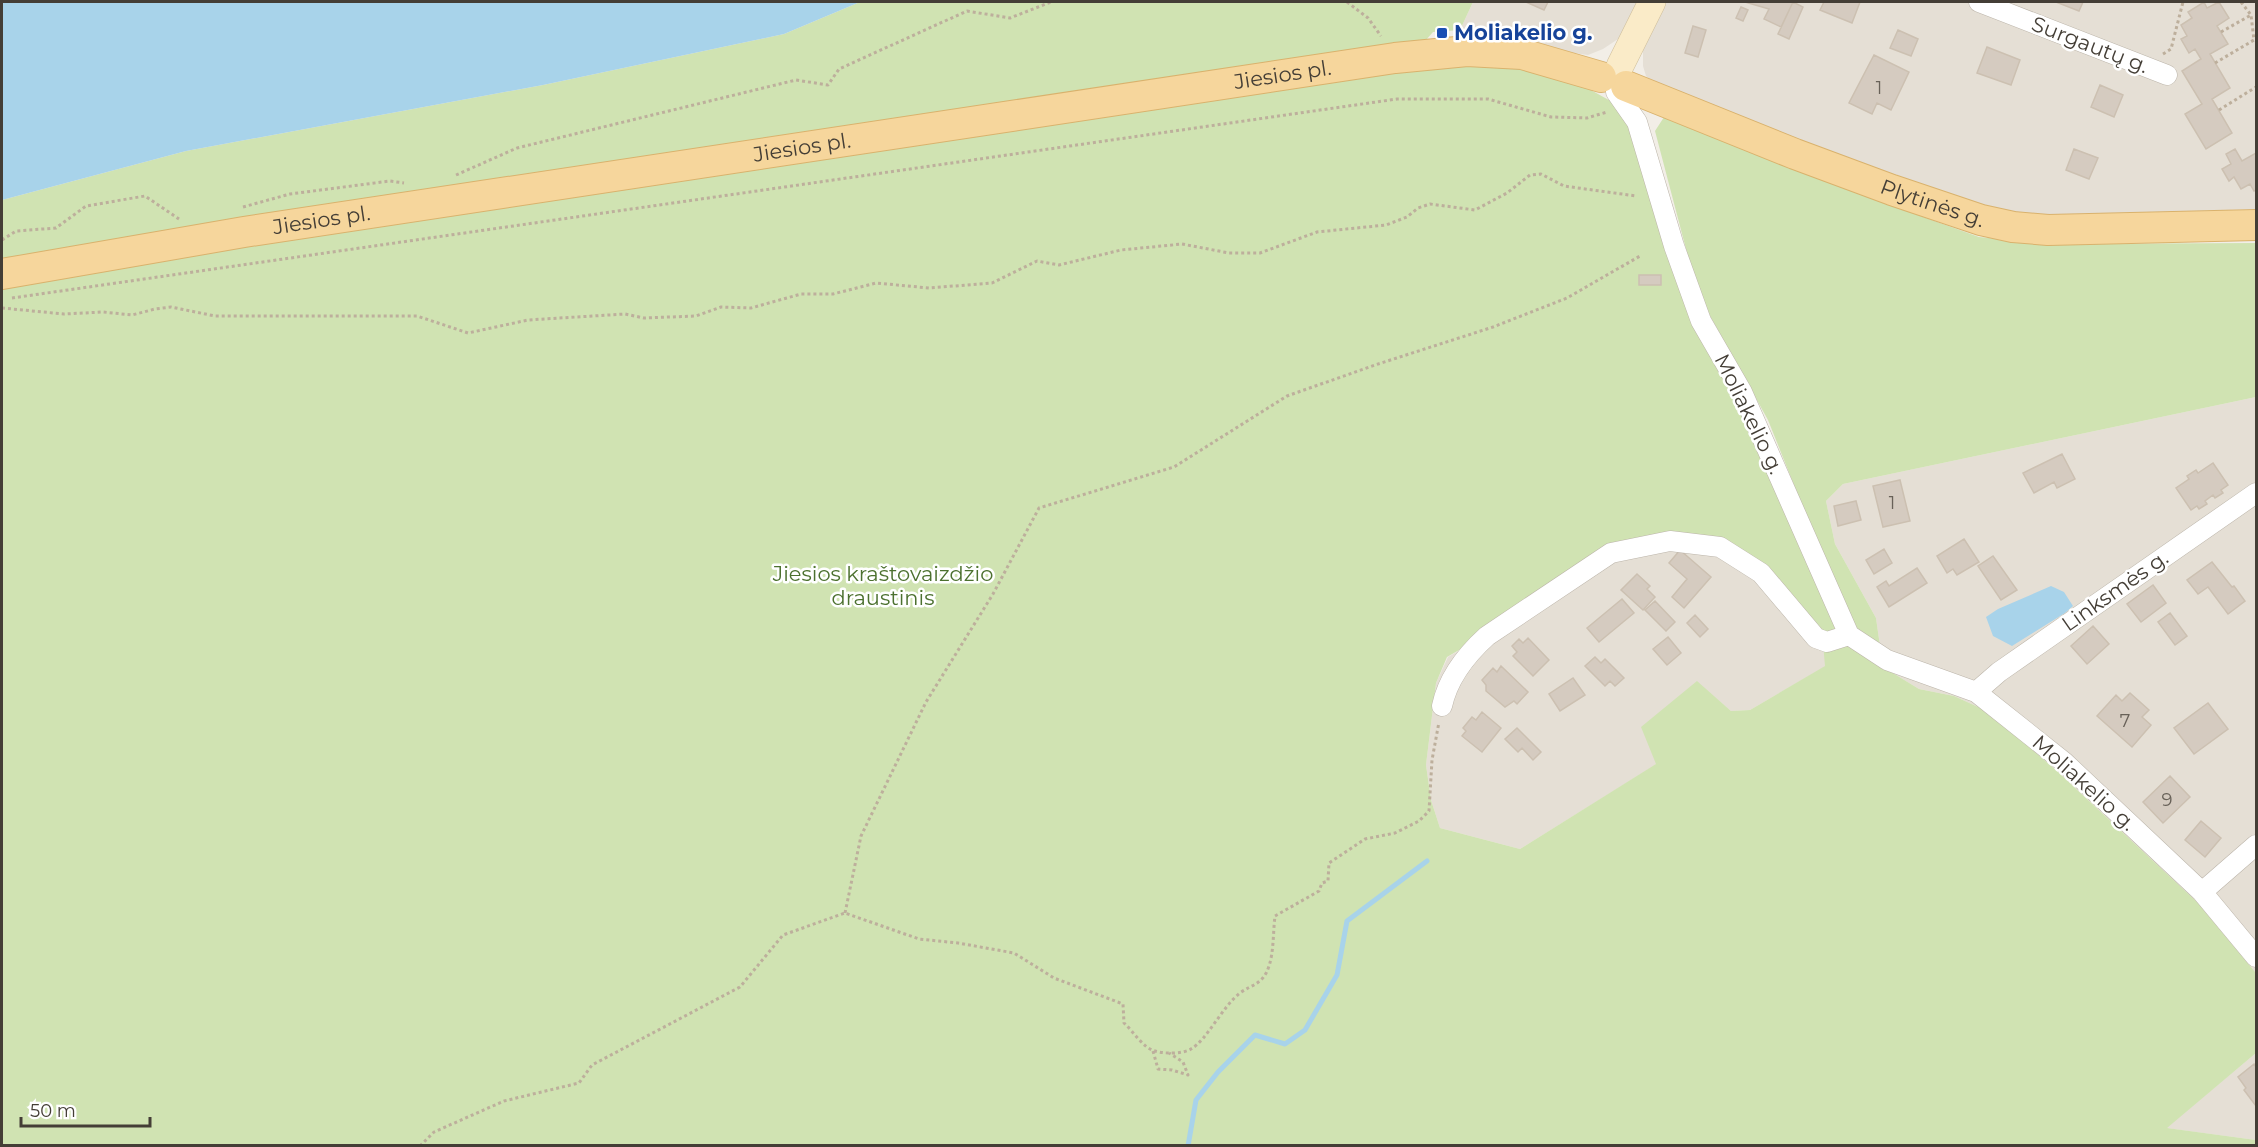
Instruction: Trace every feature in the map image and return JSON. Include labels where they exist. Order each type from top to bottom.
[{"type":"main road","points":[[1618,85],[1652,2]]},
{"type":"main road","name":"Jiesios pl.","points":[[2,274],[244,232],[1395,58],[1467,51],[1522,54],[1618,85]]},
{"type":"main road","name":"Plytinės g.","points":[[1618,85],[1795,154],[1981,220],[2013,227],[2048,230],[2256,225]]},
{"type":"street","name":"Surgautų g.","points":[[1979,2],[2168,75]]},
{"type":"street","name":"Moliakelio g.","points":[[1618,85],[1637,122],[1674,246],[1701,321],[1743,392],[1849,635],[1887,660],[1976,692],[2064,762],[2202,892],[2256,957]]},
{"type":"street","name":"Linksmės g.","points":[[1976,692],[1999,672],[2256,493]]},
{"type":"street","points":[[1442,706],[1445,690],[1470,651],[1487,636],[1611,553],[1670,541],[1720,548],[1761,573],[1816,638],[1827,642],[1849,635]]},
{"type":"street","points":[[2202,892],[2256,845]]},
{"type":"path","points":[[448,178],[517,148],[796,80],[828,85],[839,69],[967,11],[1010,18],[1051,2]]},
{"type":"path","points":[[1347,2],[1368,18],[1395,58]]},
{"type":"path","points":[[2146,66],[2171,49],[2182,2]]},
{"type":"path","points":[[2215,63],[2254,40],[2251,15],[2241,2]]},
{"type":"path","points":[[2221,32],[2251,15]]},
{"type":"path","points":[[2,299],[1397,99],[1488,99],[1551,117],[1587,118],[1618,85]]},
{"type":"path","points":[[2218,110],[2256,87]]},
{"type":"path","points":[[2,308],[63,314],[103,312],[132,315],[154,309],[171,308],[215,316],[417,316],[468,333],[528,320],[625,314],[644,318],[696,316],[721,307],[752,308],[801,294],[833,294],[876,284],[928,288],[992,283],[1037,261],[1059,265],[1121,250],[1182,244],[1229,253],[1260,254],[1317,232],[1386,225],[1407,217],[1418,208],[1430,204],[1475,210],[1507,193],[1530,175],[1541,174],[1564,186],[1636,196]]},
{"type":"path","points":[[237,208],[290,194],[390,181],[410,184]]},
{"type":"path","points":[[2,240],[16,231],[56,228],[86,206],[145,196],[185,223]]},
{"type":"path","points":[[845,913],[861,836],[926,702],[993,594],[1039,508],[1174,467],[1287,396],[1375,364],[1493,327],[1567,298],[1640,256]]},
{"type":"path","points":[[1153,1051],[1188,1051],[1198,1045],[1217,1017],[1240,992],[1255,986],[1263,978],[1269,966],[1275,916],[1319,891],[1322,884],[1328,881],[1329,863],[1365,839],[1395,833],[1419,820],[1429,811],[1432,760],[1442,706]]},
{"type":"path","points":[[420,1146],[434,1132],[504,1101],[579,1083],[592,1065],[740,987],[783,934],[845,913],[919,939],[1014,953],[1054,978],[1123,1004],[1124,1023],[1153,1051],[1158,1069],[1188,1075],[1183,1062],[1168,1052]]},
{"type":"shaded area","points":[[1473,2],[1640,2],[1626,30],[1618,39],[1588,55],[1522,40],[1478,36],[1460,30]]},
{"type":"shaded area","points":[[1665,2],[2256,2],[2256,209],[2029,217],[1993,214],[1655,85],[1646,76],[1643,66],[1643,49]]},
{"type":"shaded area","points":[[2256,397],[2256,973],[2197,902],[2057,771],[1989,712],[1954,696],[1919,689],[1883,667],[1876,618],[1835,544],[1826,501],[1843,484]]},
{"type":"shaded area","points":[[1723,541],[1822,632],[1826,666],[1750,710],[1731,711],[1697,682],[1657,764],[1520,849],[1440,828],[1431,800],[1426,765],[1436,683],[1448,657],[1473,642],[1606,547]]},
{"type":"shaded area","points":[[2256,1053],[2256,1140],[2166,1128]]},
{"type":"green space","name":"Jiesios kraštovaizdžio draustinis","points":[[860,2],[1473,2],[1460,30],[1433,32],[1426,40],[1417,43],[1473,61],[1538,71],[1589,89],[1616,104],[1637,122],[1674,246],[1848,620],[1768,420],[1709,314],[1691,268],[1655,131],[1666,114],[1887,204],[1979,237],[2049,244],[2256,243],[2256,397],[1843,484],[1826,501],[1835,544],[1876,618],[1883,667],[1919,689],[1954,696],[1989,712],[2057,771],[2197,902],[2256,973],[2256,1053],[2167,1128],[2256,1140],[2256,1145],[2,1146],[2,200],[186,151],[543,85],[784,34]],"holes":[[[1723,541],[1822,632],[1825,666],[1750,710],[1731,711],[1697,681],[1641,727],[1656,764],[1520,849],[1440,828],[1431,800],[1426,765],[1436,683],[1447,657],[1473,642],[1606,547]]]},
{"type":"water","points":[[2,2],[860,2],[784,34],[543,85],[186,151],[2,200]]},
{"type":"water","points":[[2051,586],[2064,592],[2073,606],[2012,646],[1993,636],[1986,617],[1998,609]]},
{"type":"building","points":[[1526,2],[1548,2],[1544,10]]},
{"type":"building","points":[[1745,2],[1793,2],[1781,27],[1764,19],[1769,9]]},
{"type":"building","points":[[1793,2],[1803,7],[1789,39],[1778,34]]},
{"type":"building","points":[[1824,2],[1860,2],[1852,23],[1820,10]]},
{"type":"building","points":[[2056,2],[2083,2],[2079,11]]},
{"type":"building","points":[[2204,2],[2207,8],[2219,2],[2229,18],[2217,26],[2228,44],[2210,54],[2230,88],[2212,99],[2232,133],[2206,149],[2185,114],[2202,104],[2182,71],[2201,59],[2195,49],[2189,53],[2181,39],[2187,36],[2181,25],[2192,18],[2188,12]]},
{"type":"building","points":[[1741,7],[1748,10],[1743,21],[1736,18]]},
{"type":"building","points":[[1693,26],[1706,30],[1698,57],[1685,53]]},
{"type":"building","points":[[1898,30],[1918,39],[1911,56],[1890,48]]},
{"type":"building","points":[[1987,47],[2020,60],[2011,85],[1977,73]]},
{"type":"building","points":[[1874,55],[1909,72],[1891,110],[1877,103],[1872,114],[1849,103]]},
{"type":"building","points":[[2100,85],[2123,95],[2114,117],[2091,107]]},
{"type":"building","points":[[2074,149],[2098,158],[2089,179],[2066,170]]},
{"type":"building","points":[[2235,149],[2242,161],[2256,153],[2256,190],[2254,191],[2250,184],[2241,189],[2234,177],[2229,181],[2222,169],[2231,164],[2226,154]]},
{"type":"building","points":[[1639,275],[1661,275],[1661,285],[1639,285]]},
{"type":"building","points":[[2062,454],[2075,479],[2057,488],[2054,482],[2034,493],[2023,473]]},
{"type":"building","points":[[2213,463],[2228,485],[2221,490],[2223,493],[2215,498],[2213,495],[2205,501],[2207,504],[2199,509],[2197,506],[2191,510],[2176,488],[2189,479],[2187,476],[2196,470],[2198,473]]},
{"type":"building","points":[[1900,480],[1910,521],[1883,527],[1873,486]]},
{"type":"building","points":[[1856,501],[1861,520],[1838,526],[1834,506]]},
{"type":"building","points":[[1964,539],[1979,562],[1957,575],[1953,569],[1947,573],[1937,556]]},
{"type":"building","points":[[1884,549],[1892,563],[1874,574],[1866,560]]},
{"type":"building","points":[[1680,550],[1711,577],[1684,608],[1672,597],[1687,579],[1669,563]]},
{"type":"building","points":[[1993,556],[2017,590],[2001,600],[1978,566]]},
{"type":"building","points":[[2212,562],[2245,601],[2228,614],[2208,587],[2198,594],[2187,580]]},
{"type":"building","points":[[1917,568],[1927,583],[1889,607],[1877,587],[1886,581],[1889,586]]},
{"type":"building","points":[[1637,574],[1650,586],[1647,589],[1655,597],[1643,610],[1621,590]]},
{"type":"building","points":[[2153,585],[2166,603],[2141,622],[2127,604]]},
{"type":"building","points":[[1622,599],[1634,613],[1599,642],[1587,628]]},
{"type":"building","points":[[1655,601],[1675,622],[1666,631],[1645,610]]},
{"type":"building","points":[[2170,613],[2187,636],[2175,645],[2158,622]]},
{"type":"building","points":[[1695,615],[1708,629],[1700,637],[1687,623]]},
{"type":"building","points":[[2093,626],[2109,644],[2087,664],[2071,646]]},
{"type":"building","points":[[1668,637],[1681,653],[1667,665],[1653,649]]},
{"type":"building","points":[[1528,638],[1549,660],[1533,676],[1513,656],[1517,652],[1512,646],[1519,639],[1523,643]]},
{"type":"building","points":[[1595,657],[1601,663],[1605,659],[1624,678],[1615,686],[1610,681],[1605,686],[1585,666]]},
{"type":"building","points":[[1501,666],[1528,692],[1517,704],[1514,701],[1505,707],[1486,691],[1486,685],[1482,680],[1493,668],[1497,672]]},
{"type":"building","points":[[1573,678],[1585,695],[1560,711],[1549,694]]},
{"type":"building","points":[[2130,693],[2149,710],[2142,717],[2151,725],[2132,747],[2097,716],[2116,695],[2122,701]]},
{"type":"building","points":[[2208,703],[2228,729],[2194,754],[2174,728]]},
{"type":"building","points":[[1482,712],[1501,728],[1482,752],[1462,736],[1466,731],[1463,728],[1472,717],[1476,720]]},
{"type":"building","points":[[1517,728],[1541,752],[1533,760],[1522,748],[1518,752],[1505,739]]},
{"type":"building","points":[[2170,776],[2190,797],[2163,823],[2143,802]]},
{"type":"building","points":[[2201,821],[2221,838],[2205,857],[2185,840]]},
{"type":"building","points":[[2254,1064],[2256,1067],[2256,1106],[2238,1077]]},
{"type":"waterway","points":[[1188,1146],[1196,1100],[1218,1072],[1255,1035],[1285,1044],[1305,1030],[1337,975],[1347,921],[1427,861]]},
{"type":"place","name":"Moliakelio g.","points":[[1442,33]]}]
